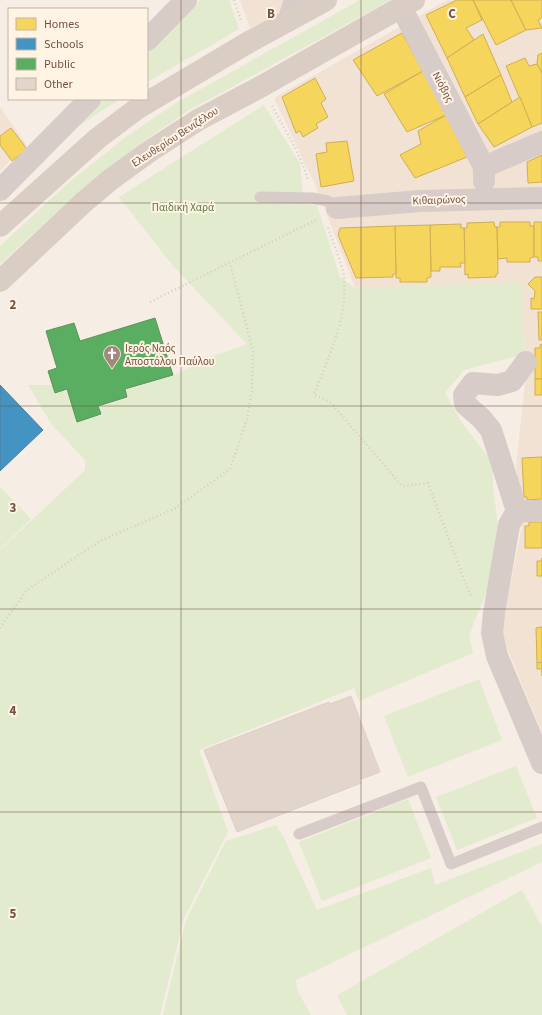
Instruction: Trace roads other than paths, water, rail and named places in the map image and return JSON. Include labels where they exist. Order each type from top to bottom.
[{"type":"main road","points":[[0,226],[98,138],[138,108],[229,53],[326,0]]},
{"type":"main road","name":"Ελευθερίου Βενιζέλου","points":[[0,281],[84,202],[110,180],[198,120],[262,86],[407,4]]},
{"type":"street","points":[[148,39],[186,0]]},
{"type":"street","points":[[288,21],[294,0]]},
{"type":"street","name":"Νιόβης","points":[[407,4],[484,167]]},
{"type":"street","points":[[0,190],[89,100]]},
{"type":"street","points":[[484,199],[484,167],[542,142]]},
{"type":"street","points":[[46,144],[65,167]]},
{"type":"street","name":"Κιθαιρώνος","points":[[330,212],[420,201],[542,198]]},
{"type":"street","points":[[526,362],[512,381],[498,385],[473,383],[464,395],[465,404],[481,418],[491,430],[517,511],[509,526],[492,633],[497,656],[542,763]]},
{"type":"street","points":[[517,511],[542,511]]},
{"type":"lane","points":[[260,197],[312,198],[328,201],[330,212]]},
{"type":"lane","points":[[299,834],[422,787],[451,864],[542,827]]},
{"type":"place","name":"Ιερός Ναός Αποστόλου Παύλου","points":[[112,369]]},
{"type":"park label","name":"Παιδική Χαρά","points":[[183,207]]}]
